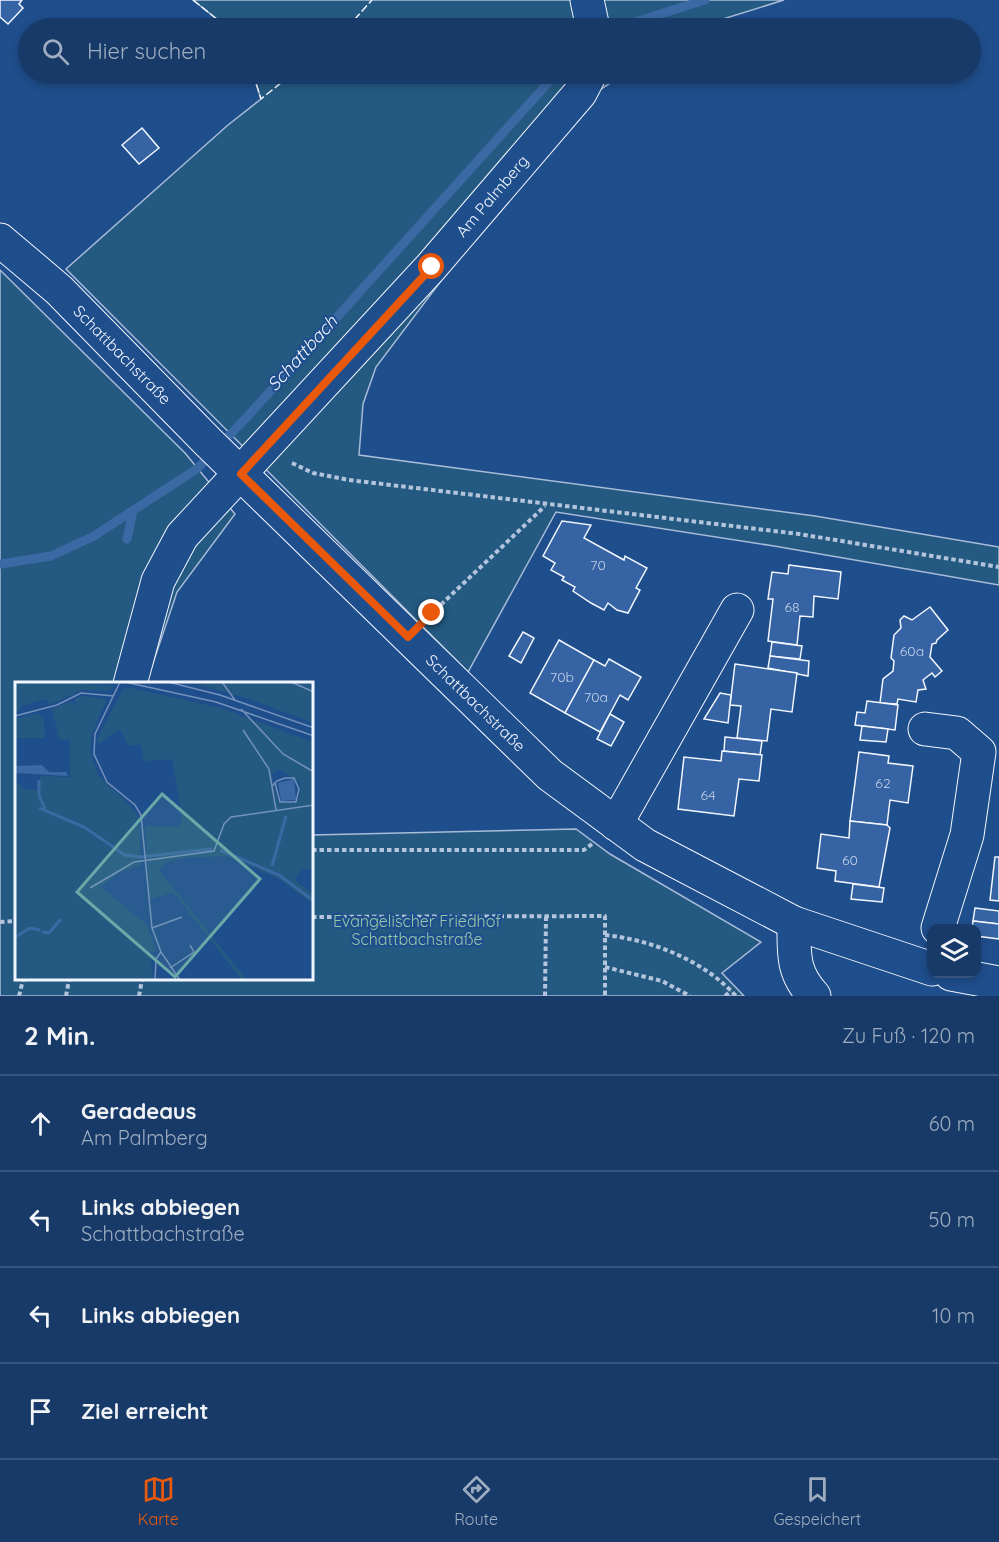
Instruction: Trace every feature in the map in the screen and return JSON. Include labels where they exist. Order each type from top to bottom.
[{"type":"street","points":[[586,0],[590,18]]},
{"type":"street","name":"Am Palmberg","points":[[223,457],[268,445],[432,267],[580,93],[585,84]]},
{"type":"street","name":"Schattbachstraße","points":[[0,240],[58,290],[223,457],[550,775],[645,845],[794,923],[927,965]]},
{"type":"street","points":[[131,682],[158,582],[223,457]]},
{"type":"street","points":[[616,824],[737,610]]},
{"type":"street","points":[[925,729],[957,733],[979,752],[967,835],[939,924]]},
{"type":"street","points":[[794,923],[794,961],[801,982],[814,996]]},
{"type":"path","points":[[268,445],[294,464],[313,473],[545,506],[799,534],[999,567]]},
{"type":"path","points":[[408,637],[545,506]]},
{"type":"path","points":[[314,850],[584,850],[616,824]]},
{"type":"path","points":[[545,996],[546,916]]},
{"type":"path","points":[[314,917],[605,916],[605,996]]},
{"type":"path","points":[[0,922],[15,921]]},
{"type":"path","points":[[605,935],[631,938],[667,951],[710,974],[736,996]]},
{"type":"path","points":[[605,967],[662,981],[690,996]]},
{"type":"path","points":[[19,996],[23,981]]},
{"type":"path","points":[[66,996],[69,981]]},
{"type":"path","points":[[139,996],[142,981]]},
{"type":"path","points":[[725,996],[731,991]]},
{"type":"green space","points":[[193,0],[784,0],[726,18],[216,18]]},
{"type":"green space","points":[[256,84],[609,84],[601,89],[462,253],[376,367],[363,404],[359,455],[815,516],[999,547],[999,585],[774,546],[556,512],[468,672],[66,269],[228,125],[261,99]]},
{"type":"green space","name":"Evangelischer Friedhof Schattbachstraße","points":[[0,270],[185,453],[235,514],[177,592],[147,682],[15,682],[15,981],[314,981],[314,835],[576,829],[610,854],[761,942],[722,973],[744,996],[0,996]]},
{"type":"building","points":[[0,0],[22,0],[19,4],[23,8],[8,24],[0,17]]},
{"type":"building","points":[[142,128],[159,148],[139,164],[122,145]]},
{"type":"building","points":[[562,521],[591,525],[584,538],[624,560],[625,556],[647,568],[636,588],[640,590],[628,613],[617,610],[608,603],[604,610],[591,603],[573,591],[575,587],[562,580],[564,577],[551,570],[555,563],[543,556]]},
{"type":"building","points":[[789,565],[841,572],[838,599],[814,596],[813,617],[800,616],[797,645],[768,641],[773,599],[768,599],[772,572],[788,574]]},
{"type":"building","points":[[930,607],[948,630],[936,643],[932,644],[930,657],[942,671],[935,677],[932,673],[923,680],[926,689],[918,690],[916,702],[898,699],[897,704],[880,703],[883,679],[893,671],[894,661],[891,658],[894,635],[901,628],[900,620],[904,616],[912,620]]},
{"type":"building","points":[[523,632],[534,638],[521,663],[509,656]]},
{"type":"building","points":[[559,640],[594,660],[565,713],[530,693]]},
{"type":"building","points":[[772,642],[802,646],[800,659],[770,656]]},
{"type":"building","points":[[770,656],[809,661],[808,676],[768,668]]},
{"type":"building","points":[[609,659],[641,677],[628,700],[620,695],[600,732],[565,713],[594,660],[605,666]]},
{"type":"building","points":[[735,664],[797,673],[792,712],[771,709],[767,741],[737,738],[741,706],[730,705]]},
{"type":"building","points":[[720,693],[731,695],[728,723],[704,719]]},
{"type":"building","points":[[867,701],[898,705],[895,730],[855,725],[857,712],[865,713]]},
{"type":"building","points":[[610,714],[624,722],[611,746],[597,739]]},
{"type":"building","points":[[862,726],[888,729],[886,742],[860,740]]},
{"type":"building","points":[[725,737],[762,741],[760,755],[724,751]]},
{"type":"building","points":[[722,751],[762,755],[759,781],[739,779],[734,816],[678,809],[684,757],[721,761]]},
{"type":"building","points":[[859,752],[889,756],[888,763],[913,766],[908,803],[890,800],[887,825],[850,821]]},
{"type":"building","points":[[850,821],[887,825],[890,828],[879,887],[835,881],[836,871],[817,868],[821,834],[849,838]]},
{"type":"building","points":[[995,857],[999,857],[999,901],[990,900]]},
{"type":"building","points":[[853,884],[884,888],[882,902],[851,899]]},
{"type":"building","points":[[975,908],[999,911],[999,924],[973,921]]},
{"type":"building","points":[[973,921],[999,924],[999,939],[981,937],[981,924],[973,924]]},
{"type":"waterway","name":"Schattbach","points":[[648,18],[705,0]]},
{"type":"waterway","name":"Schattbach","points":[[0,564],[51,556],[94,536],[198,468],[247,417],[547,84]]},
{"type":"waterway","points":[[127,539],[133,510]]},
{"type":"fence","points":[[193,0],[216,18]]},
{"type":"fence","points":[[356,18],[372,0]]},
{"type":"fence","points":[[256,84],[261,99],[280,84]]},
{"type":"route","points":[[432,267],[241,474],[408,637],[432,613]]}]
